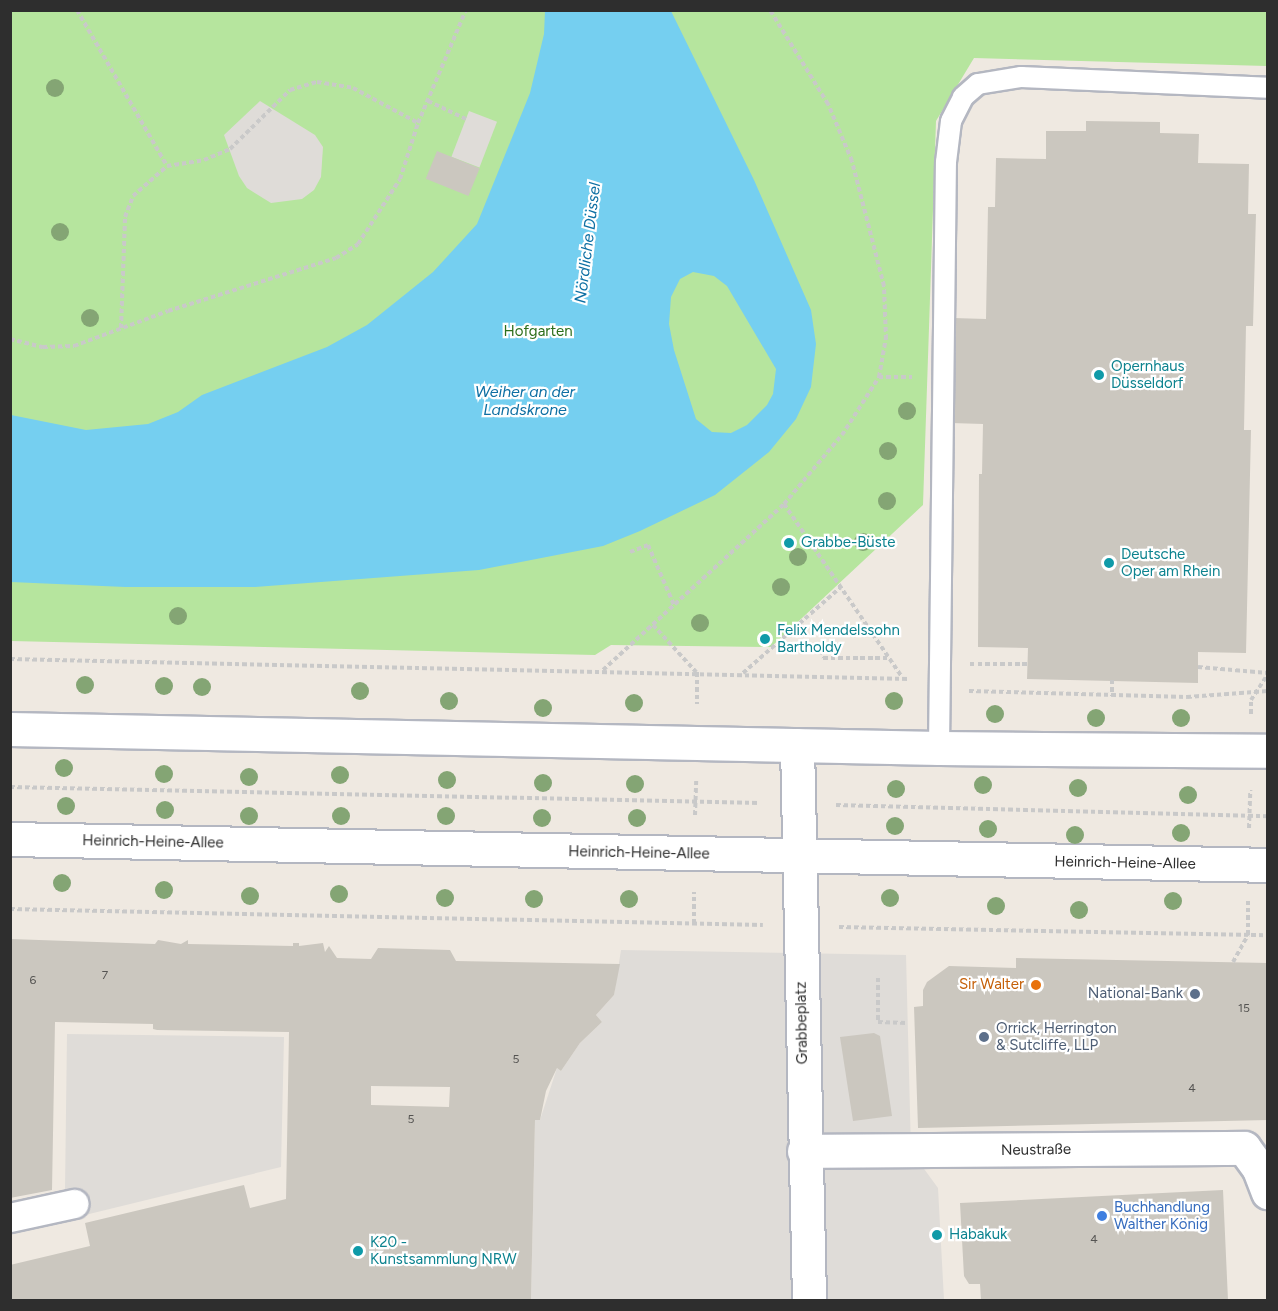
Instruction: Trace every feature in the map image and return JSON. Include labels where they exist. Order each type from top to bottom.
[{"type":"main road","points":[[10,729],[939,748],[1268,751]]},
{"type":"main road","name":"Grabbeplatz","points":[[797,745],[797,856],[809,1300]]},
{"type":"main road","name":"Heinrich-Heine-Allee","points":[[10,839],[1268,865]]},
{"type":"main road","points":[[1256,1148],[1259,1169],[1268,1192]]},
{"type":"main road","name":"Neustraße","points":[[804,1151],[1256,1148]]},
{"type":"street","points":[[10,1218],[74,1204]]},
{"type":"lane","points":[[939,748],[946,162],[951,121],[958,105],[978,84],[1021,77],[1268,88]]},
{"type":"path","points":[[77,10],[167,166]]},
{"type":"path","points":[[10,339],[27,345],[69,347],[336,258],[358,244],[400,179],[418,123],[466,10]]},
{"type":"path","points":[[602,671],[784,504],[842,435],[879,377],[886,339],[884,286],[874,237],[848,151],[828,104],[770,10]]},
{"type":"path","points":[[121,328],[125,217],[133,196],[167,166],[204,160],[230,149],[290,90],[317,82],[353,88],[418,123]]},
{"type":"path","points":[[428,101],[466,119]]},
{"type":"path","points":[[10,659],[902,677],[784,504]]},
{"type":"path","points":[[630,552],[648,545],[674,605]]},
{"type":"path","points":[[743,673],[841,587]]},
{"type":"path","points":[[653,625],[697,672],[697,715]]},
{"type":"path","points":[[822,650],[823,657],[889,658]]},
{"type":"path","points":[[1198,667],[1268,674],[1251,700],[1251,712]]},
{"type":"path","points":[[1112,680],[1112,696]]},
{"type":"path","points":[[960,690],[1187,698],[1257,690],[1268,692]]},
{"type":"path","points":[[695,824],[696,771]]},
{"type":"path","points":[[1249,836],[1250,782]]},
{"type":"path","points":[[10,787],[767,804]]},
{"type":"path","points":[[833,805],[1268,816]]},
{"type":"path","points":[[694,884],[694,924]]},
{"type":"path","points":[[1233,962],[1248,935],[1248,895]]},
{"type":"path","points":[[10,909],[763,925]]},
{"type":"path","points":[[837,927],[1268,935]]},
{"type":"path","points":[[878,978],[878,1022],[907,1023]]},
{"type":"green space","name":"Hofgarten","points":[[11,11],[1267,11],[1267,66],[974,58],[936,121],[923,505],[771,647],[611,645],[595,655],[11,641]]},
{"type":"shaded area","points":[[260,101],[315,135],[323,147],[321,177],[314,190],[302,199],[271,203],[247,188],[239,176],[224,135]]},
{"type":"shaded area","points":[[469,111],[497,122],[479,167],[451,157]]},
{"type":"shaded area","points":[[621,950],[906,955],[911,1151],[938,1188],[944,1300],[531,1300],[535,1120],[540,1120],[557,1068],[561,1071],[580,1043],[602,1022],[596,1015],[614,995]]},
{"type":"shaded area","points":[[67,1034],[284,1037],[281,1167],[81,1216],[65,1190]]},
{"type":"water","name":"Weiher an der Landskrone","points":[[545,11],[671,11],[754,180],[811,310],[816,344],[811,387],[796,419],[769,452],[715,495],[640,531],[603,546],[479,570],[255,587],[125,587],[11,582],[11,415],[86,430],[148,424],[178,412],[202,395],[327,347],[367,325],[433,272],[477,224],[530,93],[544,34]],"holes":[[[693,272],[714,276],[727,286],[776,369],[773,394],[767,405],[747,425],[731,433],[712,432],[696,419],[674,350],[669,324],[671,297],[680,279]]]},
{"type":"building","name":"Opernhaus Düsseldorf","points":[[1086,121],[1160,122],[1160,133],[1199,134],[1198,163],[1249,164],[1248,214],[1256,214],[1253,326],[1246,326],[1244,430],[1251,430],[1246,653],[1198,652],[1198,683],[1027,679],[1028,648],[978,647],[979,474],[982,474],[983,424],[951,423],[953,318],[986,319],[988,207],[995,207],[996,158],[1046,159],[1046,131],[1086,131]]},
{"type":"building","points":[[437,151],[480,168],[468,196],[426,179]]},
{"type":"building","points":[[10,939],[155,944],[158,940],[181,944],[188,940],[188,944],[293,946],[293,943],[299,943],[299,946],[323,943],[325,952],[329,946],[337,958],[371,959],[378,948],[450,950],[456,961],[620,964],[614,995],[596,1015],[602,1022],[580,1043],[561,1071],[557,1068],[546,1091],[540,1120],[535,1120],[531,1300],[10,1300],[10,1265],[90,1246],[85,1223],[244,1185],[250,1208],[286,1199],[289,1032],[157,1030],[153,1029],[153,1024],[55,1022],[52,1190],[10,1198]],"holes":[[[371,1086],[450,1087],[449,1107],[371,1105]]]},
{"type":"building","points":[[1016,958],[1268,963],[1268,1120],[918,1128],[914,1007],[923,1006],[923,990],[927,982],[949,966],[1016,968]]},
{"type":"building","points":[[874,1033],[880,1036],[892,1116],[853,1121],[840,1037]]},
{"type":"building","points":[[1223,1190],[1228,1300],[981,1300],[980,1284],[969,1284],[964,1276],[960,1203]]},
{"type":"place","name":"Opernhaus Düsseldorf","points":[[1099,375]]},
{"type":"place","name":"Grabbe-Büste","points":[[789,543]]},
{"type":"place","name":"Deutsche Oper am Rhein","points":[[1109,563]]},
{"type":"place","name":"Felix Mendelssohn Bartholdy","points":[[765,639]]},
{"type":"place","name":"Sir Walter","points":[[1036,985]]},
{"type":"place","name":"National-Bank","points":[[1195,994]]},
{"type":"place","name":"Orrick, Herrington & Sutcliffe, LLP","points":[[984,1037]]},
{"type":"place","name":"Buchhandlung Walther König","points":[[1102,1216]]},
{"type":"place","name":"Habakuk","points":[[937,1235]]},
{"type":"place","name":"K20 - Kunstsammlung NRW","points":[[358,1251]]},
{"type":"water label","name":"Nördliche Düssel","points":[[588,243]]}]
